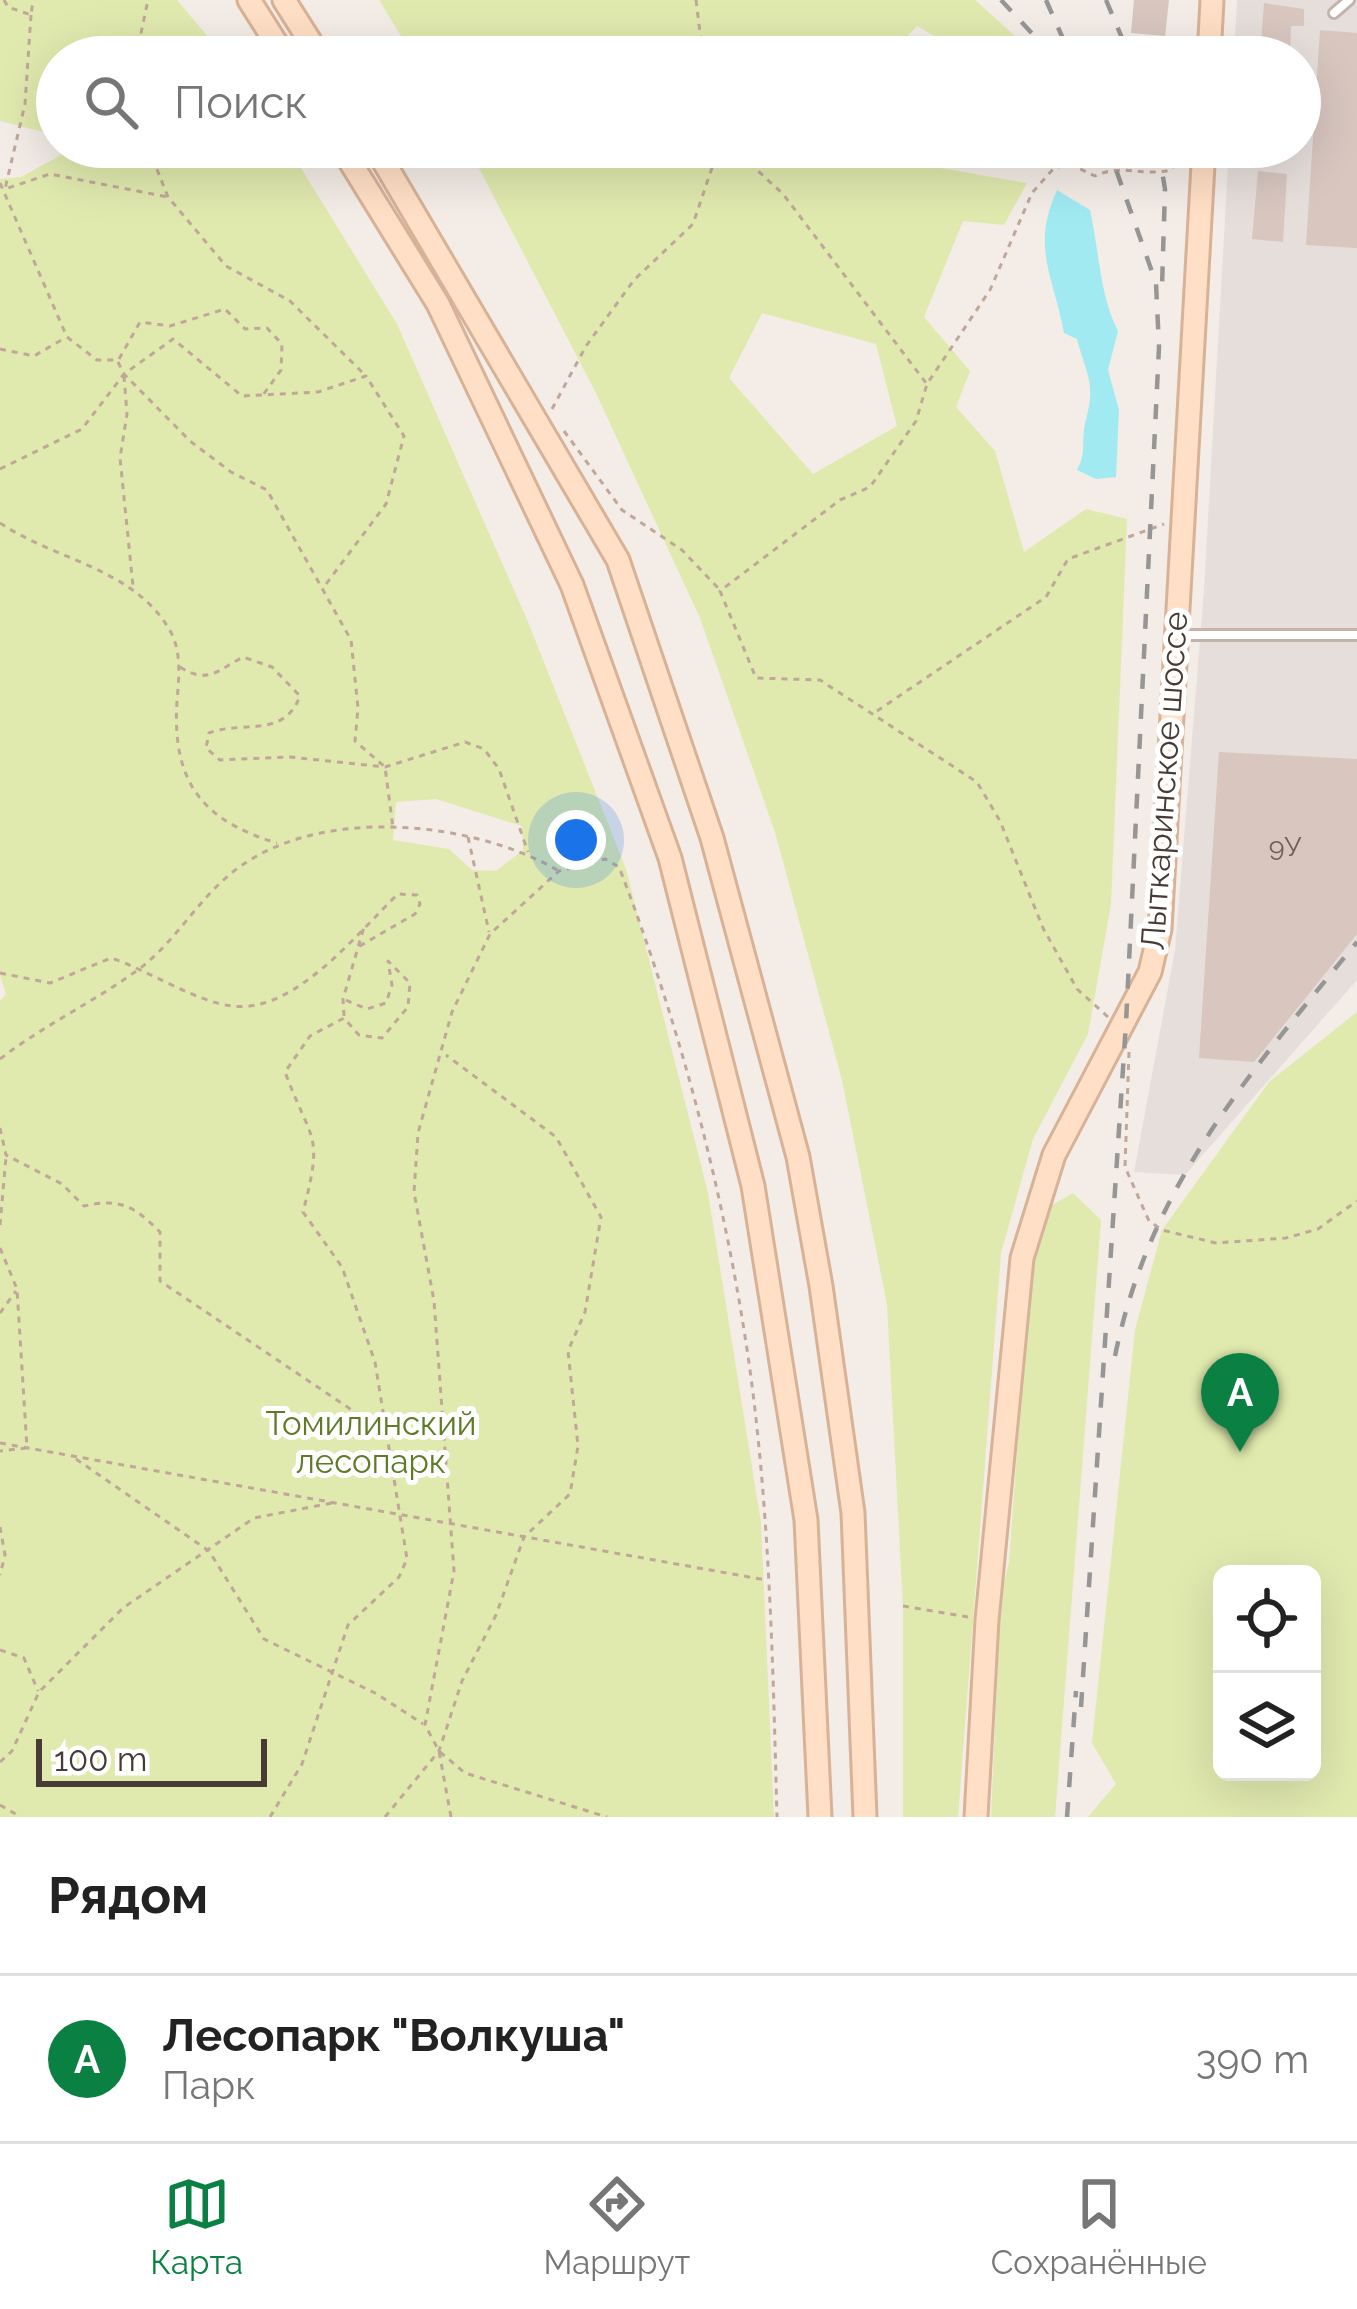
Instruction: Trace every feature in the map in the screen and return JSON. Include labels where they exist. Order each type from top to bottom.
[{"type":"main road","points":[[249,0],[272,36]]},
{"type":"main road","points":[[284,0],[307,36]]},
{"type":"main road","points":[[1210,36],[1212,0]]},
{"type":"main road","points":[[354,168],[438,304],[572,585],[670,858],[753,1186],[806,1520],[820,1817]]},
{"type":"main road","points":[[387,168],[618,560],[712,838],[798,1157],[821,1286],[854,1513],[865,1817]]},
{"type":"main road","name":"Лыткаринское шоссе","points":[[976,1817],[988,1621],[1022,1258],[1054,1155],[1126,1037],[1160,929],[1200,168]]},
{"type":"lane","points":[[1334,13],[1349,0]]},
{"type":"lane","points":[[1174,635],[1357,635]]},
{"type":"path","points":[[4,0],[8,8],[31,15]]},
{"type":"path","points":[[5,189],[26,104],[33,0]]},
{"type":"path","points":[[140,36],[148,0]]},
{"type":"path","points":[[696,0],[700,36]]},
{"type":"path","points":[[156,168],[168,197],[226,266],[290,301],[366,376],[404,436],[386,504],[325,585]]},
{"type":"path","points":[[546,420],[586,346],[634,280],[693,224],[712,168]]},
{"type":"path","points":[[754,168],[782,194],[927,384]]},
{"type":"path","points":[[720,590],[840,500],[870,487],[916,422],[927,384],[990,290],[1032,193],[1054,168]]},
{"type":"path","points":[[1078,168],[1095,176],[1111,168]]},
{"type":"path","points":[[1124,168],[1153,174],[1172,168]]},
{"type":"path","points":[[5,189],[50,175],[168,197]]},
{"type":"path","points":[[0,183],[21,242],[67,337],[97,360],[117,360]]},
{"type":"path","points":[[117,360],[140,322],[170,326],[225,309],[245,329],[267,328],[282,344],[280,370],[262,396]]},
{"type":"path","points":[[0,349],[34,356],[67,337]]},
{"type":"path","points":[[0,469],[82,429],[124,374],[173,339],[242,396],[318,392],[366,376]]},
{"type":"path","points":[[117,360],[124,374],[190,441],[267,490],[325,585],[351,640],[358,708],[355,741],[385,767],[393,828]]},
{"type":"path","points":[[124,374],[127,414],[120,458],[133,586]]},
{"type":"path","points":[[560,429],[574,437],[622,509],[682,550],[720,590],[757,678],[820,680],[876,712],[977,782],[1077,989],[1126,1037],[1125,1167],[1149,1221],[1162,1230],[1216,1244],[1286,1238],[1318,1229],[1357,1201]]},
{"type":"path","points":[[876,712],[1046,597],[1068,559],[1174,522]]},
{"type":"path","points":[[0,523],[25,539],[133,586],[171,630],[180,668],[175,743],[188,786],[223,821],[278,843]]},
{"type":"path","points":[[180,668],[196,677],[212,677],[243,657],[272,668],[300,696],[293,715],[274,725],[209,734],[206,748],[220,760],[290,757],[345,767],[385,767],[465,742],[484,749],[500,770],[528,852]]},
{"type":"path","points":[[0,1059],[47,1023],[141,968],[229,874],[278,843],[393,828],[467,833],[528,852],[559,871]]},
{"type":"path","points":[[467,833],[490,934]]},
{"type":"path","points":[[425,1725],[454,1571],[434,1301],[414,1192],[418,1132],[444,1054],[452,1012],[490,934],[559,871],[605,859],[620,867],[653,954],[728,1248],[750,1372],[767,1581],[777,1817]]},
{"type":"path","points":[[0,974],[50,983],[111,958],[234,1007],[267,1001],[322,970],[398,894],[417,895],[421,904],[415,914],[358,947]]},
{"type":"path","points":[[343,999],[367,1009],[386,1003],[392,960],[410,983],[408,1007],[382,1038],[359,1035],[344,1018],[343,999],[364,926]]},
{"type":"path","points":[[270,1817],[302,1764],[348,1625],[400,1577],[407,1559],[403,1515],[362,1319],[342,1267],[303,1212],[317,1157],[316,1136],[285,1072],[310,1036],[344,1018]]},
{"type":"path","points":[[385,1817],[439,1751],[462,1681],[496,1615],[524,1537],[570,1494],[578,1447],[568,1352],[585,1312],[601,1217],[556,1137],[444,1054]]},
{"type":"path","points":[[0,1128],[6,1155],[0,1226]]},
{"type":"path","points":[[6,1155],[62,1184],[84,1206],[110,1200],[134,1206],[160,1232],[160,1281],[387,1434]]},
{"type":"path","points":[[0,1249],[17,1289],[27,1448]]},
{"type":"path","points":[[0,1313],[17,1289]]},
{"type":"path","points":[[0,1443],[767,1581]]},
{"type":"path","points":[[0,1451],[27,1448]]},
{"type":"path","points":[[72,1456],[209,1551],[264,1639],[425,1725],[439,1751],[451,1817]]},
{"type":"path","points":[[0,1762],[12,1751],[39,1692],[123,1608],[254,1518],[334,1503]]},
{"type":"path","points":[[0,1527],[5,1555],[0,1575]]},
{"type":"path","points":[[903,1606],[988,1621]]},
{"type":"path","points":[[0,1650],[24,1658],[39,1692]]},
{"type":"path","points":[[439,1751],[465,1774],[608,1817]]},
{"type":"path","points":[[0,1805],[21,1817]]},
{"type":"shaded area","points":[[1237,0],[1357,0],[1357,980],[1185,1175],[1134,1172],[1175,950],[1204,590],[1228,168],[1321,168],[1321,36],[1235,36]]},
{"type":"green space","points":[[0,0],[177,0],[207,36],[36,36],[36,130],[0,121]]},
{"type":"green space","points":[[379,0],[975,0],[1015,36],[934,36],[917,26],[908,36],[401,36]]},
{"type":"green space","name":"Томилинский лесопарк","points":[[37,168],[301,168],[397,324],[528,622],[626,869],[708,1193],[761,1523],[774,1817],[0,1817],[0,1001],[6,994],[0,975],[0,179],[21,177]],"holes":[[[436,799],[522,826],[523,850],[496,871],[472,870],[449,849],[393,840],[396,802]]]},
{"type":"green space","points":[[479,168],[941,168],[1027,183],[1004,225],[963,221],[924,317],[970,371],[956,407],[995,451],[1024,552],[1086,509],[1127,519],[1111,904],[1088,1034],[1033,1139],[1001,1253],[958,1817],[903,1817],[903,1606],[887,1304],[842,1080],[775,832],[700,618],[595,391]],"holes":[[[762,313],[876,344],[897,426],[813,474],[729,378]]]},
{"type":"green space","points":[[1357,1012],[1357,1817],[1088,1817],[1116,1784],[1092,1743],[1135,1330],[1162,1230],[1269,1082]]},
{"type":"green space","points":[[1073,1193],[1101,1220],[1055,1817],[991,1817],[1001,1594],[1009,1563],[1031,1257],[1050,1206]]},
{"type":"water","points":[[1057,190],[1090,210],[1104,288],[1118,331],[1108,370],[1119,410],[1116,477],[1096,479],[1077,470],[1090,389],[1077,339],[1064,333],[1047,261],[1046,229]]},
{"type":"building","points":[[1134,0],[1169,0],[1165,36],[1131,33]]},
{"type":"building","points":[[1264,3],[1304,9],[1304,26],[1291,26],[1291,36],[1262,36]]},
{"type":"building","points":[[1320,30],[1357,33],[1357,248],[1306,245],[1311,168],[1321,168]]},
{"type":"building","points":[[1258,171],[1287,174],[1283,242],[1252,239]]},
{"type":"building","points":[[1219,752],[1357,759],[1357,934],[1254,1062],[1199,1058]]},
{"type":"railway","points":[[1001,0],[1034,36]]},
{"type":"railway","points":[[1046,0],[1062,36]]},
{"type":"railway","points":[[1106,0],[1121,36]]},
{"type":"railway","points":[[1081,1707],[1126,1023],[1159,347],[1156,283],[1115,168]]},
{"type":"railway","points":[[1162,168],[1162,287]]},
{"type":"railway","points":[[1115,1356],[1131,1294],[1179,1184],[1243,1085],[1357,942]]},
{"type":"railway","points":[[1067,1817],[1076,1691]]},
{"type":"place","name":"Лесопарк \"Волкуша\"","points":[[1240,1452]]}]
